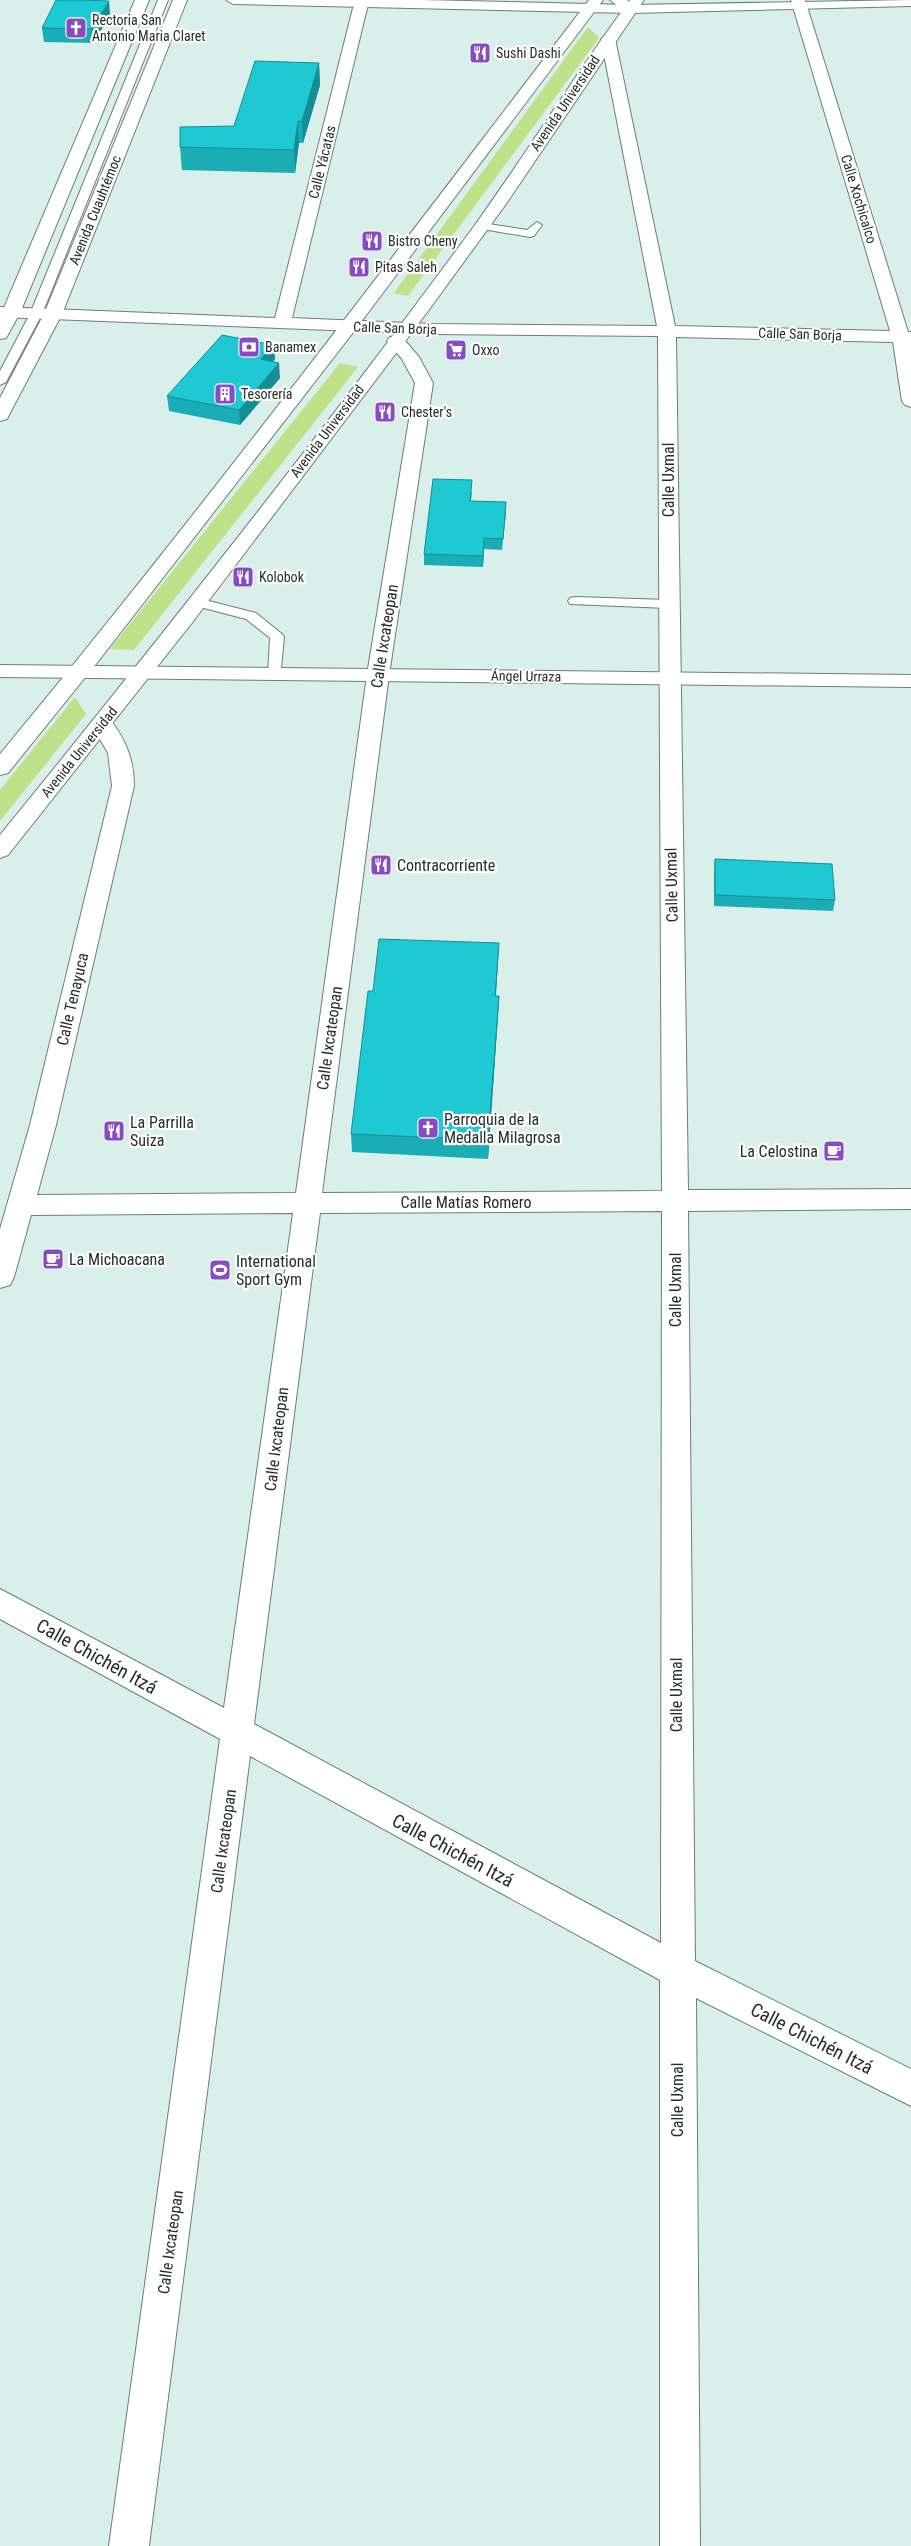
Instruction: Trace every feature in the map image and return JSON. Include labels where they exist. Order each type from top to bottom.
[{"type":"street","points":[[0,334],[6,313],[142,0]]},
{"type":"street","name":"Avenida Cuauhtémoc","points":[[0,415],[180,0]]},
{"type":"street","points":[[233,0],[593,4],[911,2]]},
{"type":"street","points":[[617,0],[634,4]]},
{"type":"street","name":"Calle Yácatas","points":[[282,324],[362,2]]},
{"type":"street","name":"Calle Xochicalco","points":[[798,2],[906,337],[911,401]]},
{"type":"street","points":[[0,768],[79,673],[349,326],[593,4]]},
{"type":"street","name":"Avenida Universidad","points":[[0,850],[197,602],[482,226],[608,39],[634,4]]},
{"type":"street","name":"Calle Uxmal","points":[[608,39],[667,331],[668,604],[675,1200],[676,1970],[680,2546]]},
{"type":"street","name":"Calle San Borja","points":[[6,313],[349,326],[400,335],[667,331],[906,337]]},
{"type":"street","name":"Calle Ixcateopan","points":[[129,2546],[378,675],[424,383],[400,335]]},
{"type":"street","points":[[0,671],[79,673]]},
{"type":"street","name":"Ángel Urraza","points":[[79,673],[669,677],[911,681]]},
{"type":"street","name":"Calle Tenayuca","points":[[0,1277],[43,1125],[123,786],[124,766],[117,744],[102,724]]},
{"type":"street","name":"Calle Matías Romero","points":[[21,1205],[911,1199]]},
{"type":"street","name":"Calle Chichén Itzá","points":[[0,1603],[676,1970],[911,2088]]},
{"type":"lane","points":[[0,382],[45,314],[162,0]]},
{"type":"lane","points":[[482,226],[530,234],[537,225]]},
{"type":"lane","points":[[575,601],[668,604]]},
{"type":"lane","points":[[197,602],[251,616],[277,638],[275,675]]},
{"type":"green space","points":[[588,27],[599,38],[408,296],[394,293]]},
{"type":"green space","points":[[340,363],[358,367],[134,650],[110,649]]},
{"type":"green space","points":[[75,697],[86,714],[0,821],[0,790]]},
{"type":"building","points":[[56,0],[109,1],[92,29],[42,28]]},
{"type":"building","points":[[255,61],[319,63],[302,121],[298,121],[294,150],[180,147],[180,127],[234,126]]},
{"type":"building","name":"Tesorería","points":[[222,335],[274,345],[261,359],[279,363],[239,410],[167,396]]},
{"type":"building","points":[[433,479],[472,480],[470,501],[506,502],[503,539],[484,538],[483,556],[424,554]]},
{"type":"building","points":[[715,859],[832,864],[835,900],[715,895]]},
{"type":"building","points":[[379,939],[499,943],[495,996],[499,996],[488,1140],[351,1134],[368,991],[373,991]]},
{"type":"place","name":"Rectoria San Antonio Maria Claret","points":[[76,28]]},
{"type":"place","name":"Sushi Dashi","points":[[480,53]]},
{"type":"place","name":"Bistro Cheny","points":[[372,241]]},
{"type":"place","name":"Pitas Saleh","points":[[359,267]]},
{"type":"place","name":"Banamex","points":[[249,347]]},
{"type":"place","name":"Oxxo","points":[[456,350]]},
{"type":"place","name":"Tesorería","points":[[225,394]]},
{"type":"place","name":"Chester's","points":[[385,412]]},
{"type":"place","name":"Kolobok","points":[[243,577]]},
{"type":"place","name":"Contracorriente","points":[[381,865]]},
{"type":"place","name":"Parroquia de la Medalla Milagrosa","points":[[428,1128]]},
{"type":"place","name":"La Parrilla Suiza","points":[[114,1131]]},
{"type":"place","name":"La Celostina","points":[[834,1151]]},
{"type":"place","name":"La Michoacana","points":[[53,1259]]},
{"type":"place","name":"International Sport Gym","points":[[220,1270]]}]
